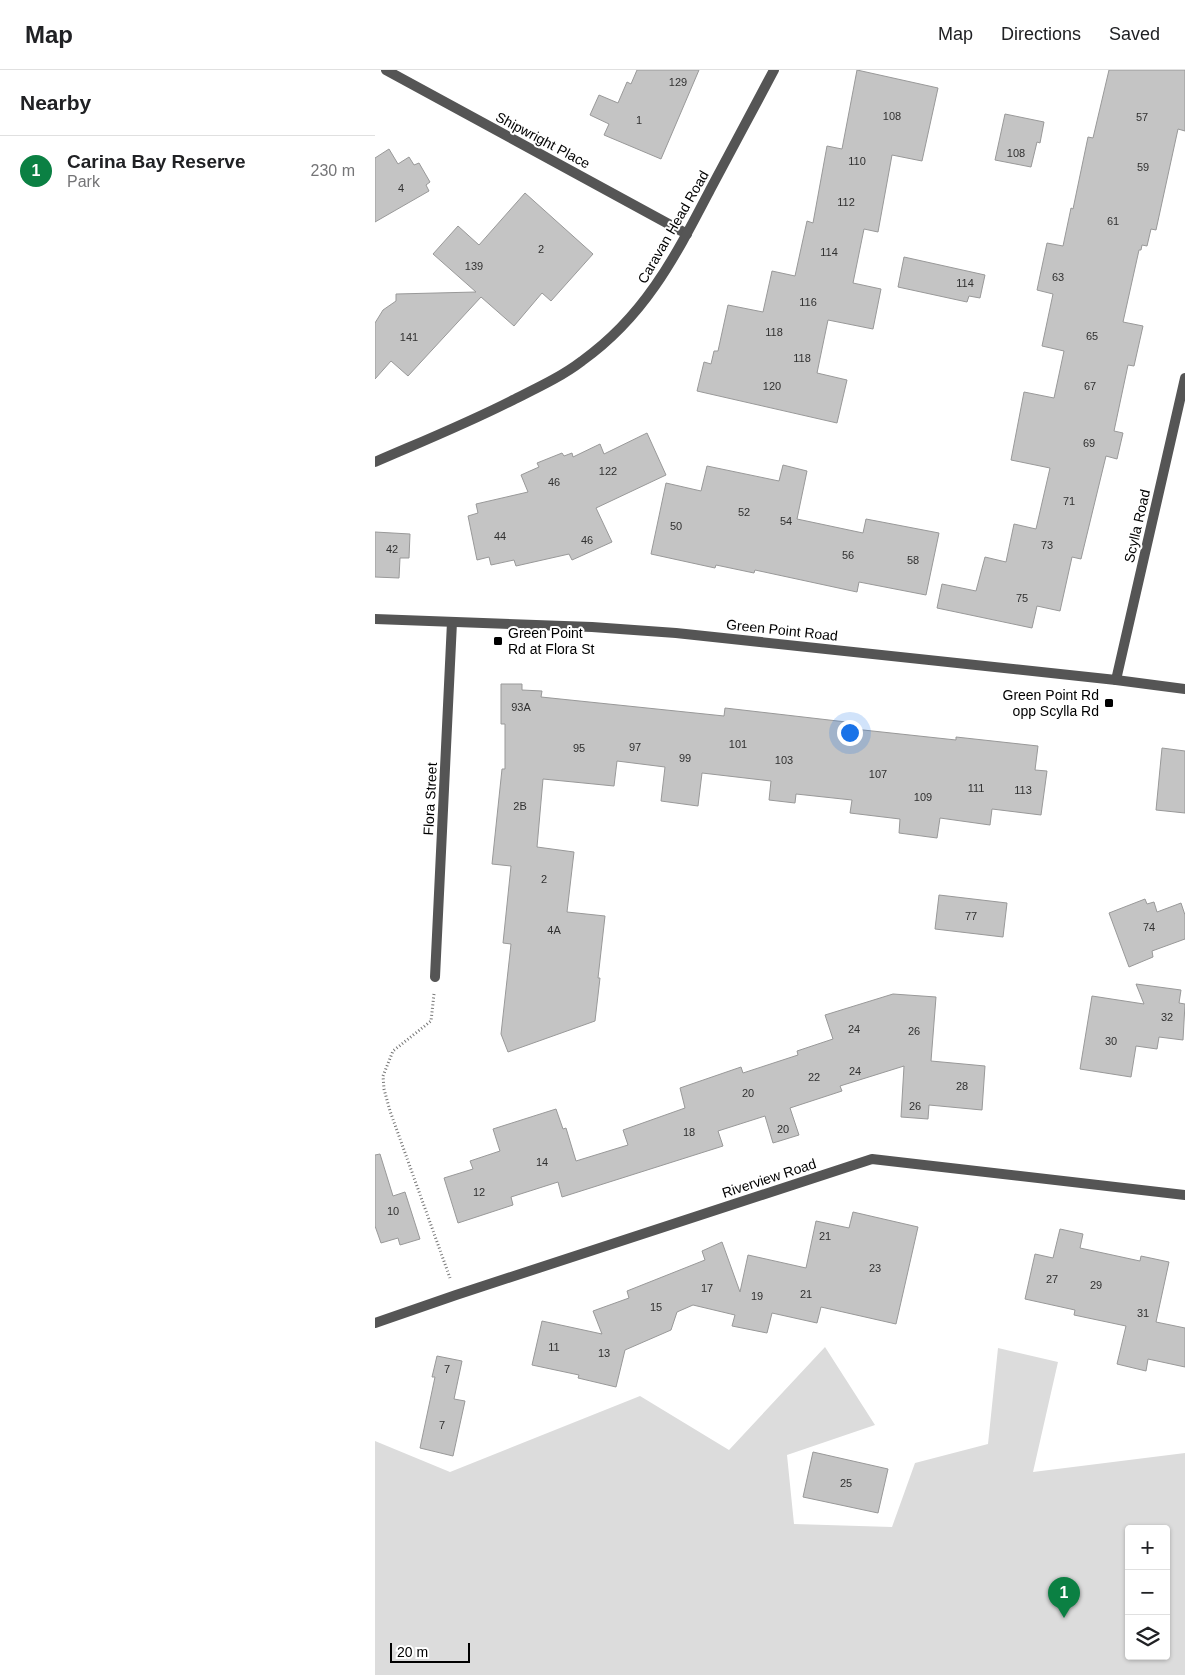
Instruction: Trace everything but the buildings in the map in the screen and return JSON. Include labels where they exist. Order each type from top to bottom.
[{"type":"street","name":"Shipwright Place","points":[[386,70],[687,234]]},
{"type":"street","name":"Caravan Head Road","points":[[375,462],[483,415],[553,380],[583,360],[629,320],[647,300],[687,234],[774,70]]},
{"type":"street","name":"Scylla Road","points":[[1116,680],[1185,378]]},
{"type":"street","name":"Green Point Road","points":[[375,618],[592,627],[676,633],[1185,689]]},
{"type":"street","name":"Flora Street","points":[[435,977],[452,622]]},
{"type":"street","name":"Riverview Road","points":[[375,1323],[872,1158],[1185,1195]]},
{"type":"path","points":[[435,977],[431,1021],[393,1050],[383,1076],[390,1112],[456,1295]]},
{"type":"shaded area","points":[[825,1347],[875,1425],[787,1455],[794,1524],[892,1527],[915,1463],[988,1444],[998,1348],[1058,1362],[1033,1472],[1185,1453],[1185,1675],[375,1675],[375,1441],[450,1472],[640,1396],[729,1450]]},
{"type":"place","name":"Green Point Rd at Flora St","points":[[498,641]]},
{"type":"place","name":"Green Point Rd opp Scylla Rd","points":[[1109,703]]},
{"type":"place","name":"Carina Bay Reserve","points":[[1064,1618]]}]
